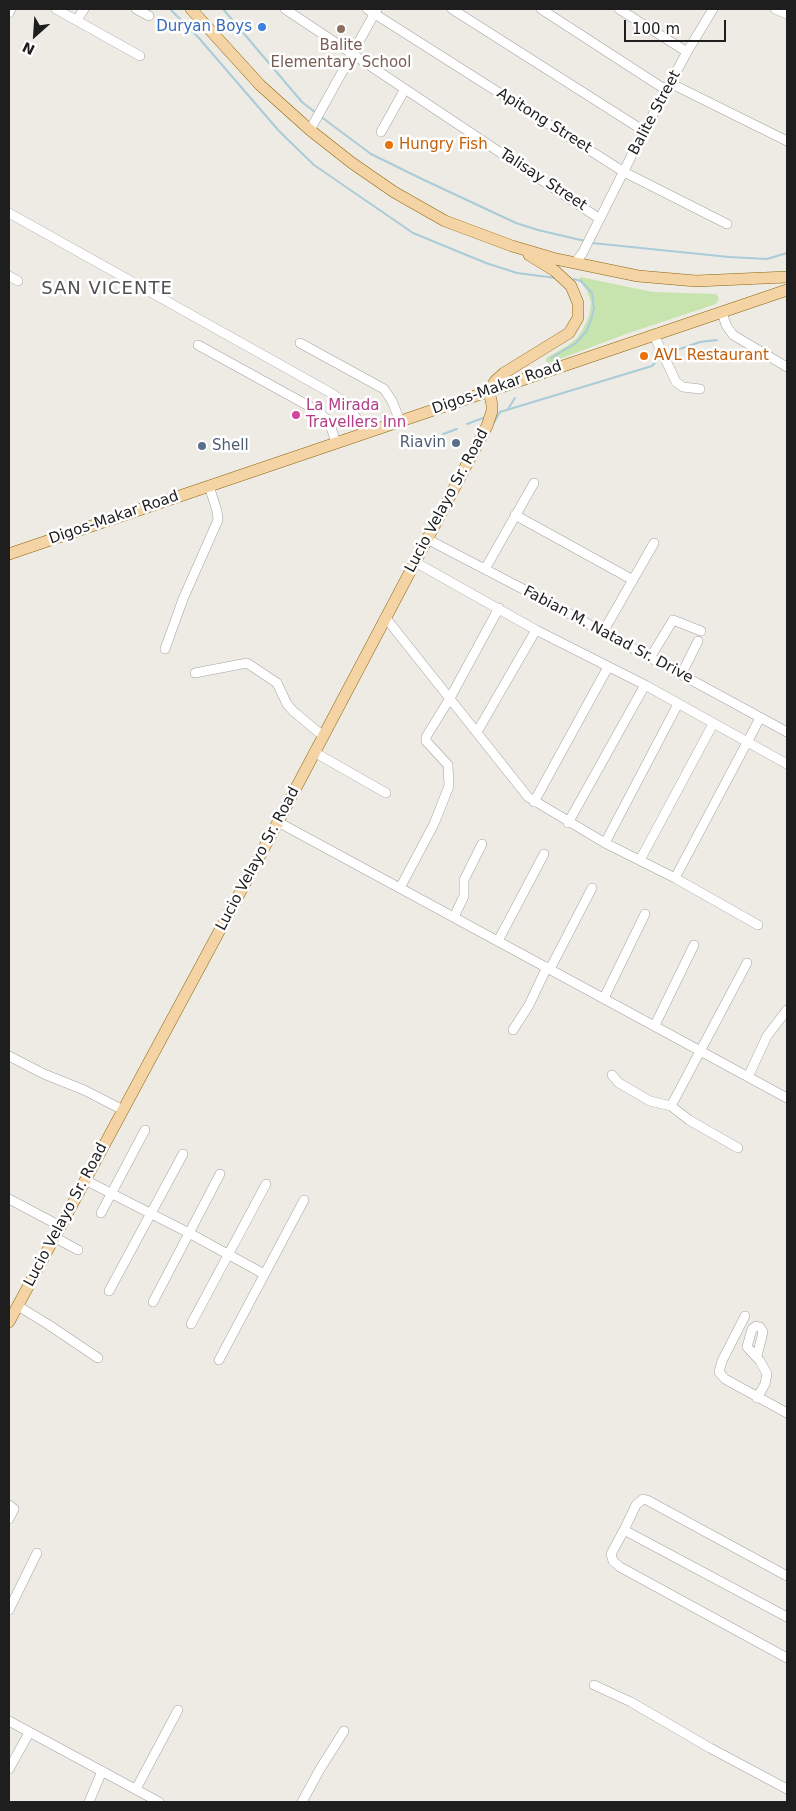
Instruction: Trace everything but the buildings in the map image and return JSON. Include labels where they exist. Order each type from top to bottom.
[{"type":"main road","points":[[192,9],[260,85],[310,130],[352,163],[420,207],[453,224],[512,246],[638,276],[672,280],[712,281],[787,277]]},
{"type":"main road","points":[[488,391],[504,373],[569,332],[578,318],[576,295],[563,277],[512,246]]},
{"type":"main road","name":"Digos-Makar Road","points":[[9,554],[787,290]]},
{"type":"main road","name":"Lucio Velayo Sr. Road","points":[[9,1322],[278,822],[490,418],[492,405],[488,391]]},
{"type":"street","points":[[9,13],[11,9]]},
{"type":"street","points":[[56,9],[140,56]]},
{"type":"street","points":[[77,20],[84,9]]},
{"type":"street","points":[[136,9],[149,16]]},
{"type":"street","name":"Talisay Street","points":[[285,9],[600,219]]},
{"type":"street","points":[[452,9],[644,131]]},
{"type":"street","points":[[541,9],[668,87],[787,140]]},
{"type":"street","points":[[619,9],[687,52]]},
{"type":"street","points":[[775,9],[787,14]]},
{"type":"street","points":[[310,130],[373,10]]},
{"type":"street","name":"Apitong Street","points":[[373,10],[624,172],[726,224]]},
{"type":"street","name":"Balite Street","points":[[574,262],[580,257],[588,242],[708,10]]},
{"type":"street","points":[[381,132],[405,89]]},
{"type":"street","points":[[9,214],[331,393],[347,404],[366,432]]},
{"type":"street","points":[[9,276],[18,281]]},
{"type":"street","points":[[722,312],[726,325],[733,335],[787,367]]},
{"type":"street","points":[[654,335],[676,382],[683,387],[700,389]]},
{"type":"street","points":[[300,343],[384,389],[392,401],[400,421]]},
{"type":"street","points":[[198,345],[316,410],[329,421],[336,442]]},
{"type":"street","points":[[484,569],[534,483]]},
{"type":"street","points":[[165,649],[183,600],[218,520],[210,486]]},
{"type":"street","points":[[515,514],[633,580]]},
{"type":"street","name":"Fabian M. Natad Sr. Drive","points":[[427,539],[787,732]]},
{"type":"street","points":[[603,632],[654,542]]},
{"type":"street","points":[[415,562],[536,630],[645,684],[787,764]]},
{"type":"street","points":[[400,888],[434,824],[447,794],[450,771],[448,765],[425,739],[450,698],[499,608]]},
{"type":"street","points":[[385,617],[528,797],[534,802],[604,843],[675,878],[758,925]]},
{"type":"street","points":[[650,658],[673,620],[701,631]]},
{"type":"street","points":[[477,732],[536,630]]},
{"type":"street","points":[[681,675],[698,641]]},
{"type":"street","points":[[195,673],[247,663],[276,683],[293,711],[323,736]]},
{"type":"street","points":[[534,802],[608,666]]},
{"type":"street","points":[[568,823],[645,684]]},
{"type":"street","points":[[604,843],[678,704]]},
{"type":"street","points":[[675,878],[760,718]]},
{"type":"street","points":[[640,860],[713,724]]},
{"type":"street","points":[[314,752],[386,793]]},
{"type":"street","points":[[278,822],[787,1098]]},
{"type":"street","points":[[454,917],[464,896],[464,880],[482,844]]},
{"type":"street","points":[[498,941],[544,854]]},
{"type":"street","points":[[513,1030],[529,1005],[592,888]]},
{"type":"street","points":[[604,998],[645,914]]},
{"type":"street","points":[[655,1025],[694,945]]},
{"type":"street","points":[[671,1106],[746,963]]},
{"type":"street","points":[[748,1077],[767,1036],[787,1010]]},
{"type":"street","points":[[9,1056],[123,1110]]},
{"type":"street","points":[[612,1075],[619,1083],[650,1101],[671,1106],[689,1120],[738,1148]]},
{"type":"street","points":[[101,1214],[145,1130]]},
{"type":"street","points":[[109,1291],[183,1154]]},
{"type":"street","points":[[153,1302],[220,1174]]},
{"type":"street","points":[[85,1180],[112,1192],[264,1274]]},
{"type":"street","points":[[191,1324],[266,1184]]},
{"type":"street","points":[[9,1199],[60,1226]]},
{"type":"street","points":[[219,1360],[304,1200]]},
{"type":"street","points":[[54,1237],[78,1250]]},
{"type":"street","points":[[18,1306],[49,1324],[98,1358]]},
{"type":"street","points":[[745,1316],[722,1361],[719,1372],[724,1379],[787,1414]]},
{"type":"street","points":[[757,1356],[767,1374],[757,1398]]},
{"type":"street","points":[[787,1576],[643,1499],[636,1505],[611,1554],[612,1561],[620,1567],[787,1658]]},
{"type":"street","points":[[9,1505],[14,1508],[9,1519]]},
{"type":"street","points":[[624,1530],[787,1617]]},
{"type":"street","points":[[9,1610],[37,1553]]},
{"type":"street","points":[[594,1685],[631,1702],[710,1748],[787,1789]]},
{"type":"street","points":[[136,1790],[178,1710]]},
{"type":"street","points":[[9,1721],[159,1802]]},
{"type":"street","points":[[302,1802],[344,1731]]},
{"type":"street","points":[[9,1769],[29,1733]]},
{"type":"street","points":[[89,1802],[102,1771]]},
{"type":"green space","points":[[580,277],[653,292],[716,294],[719,298],[716,304],[626,334],[549,363],[546,361],[546,358],[577,338],[589,316],[591,302],[587,291],[579,280]]},
{"type":"waterway","points":[[170,9],[198,37],[279,131],[314,165],[413,233],[486,263],[517,273],[556,278]]},
{"type":"waterway","points":[[223,9],[302,102],[316,113]]},
{"type":"waterway","points":[[320,116],[371,154],[422,179],[516,223],[585,241]]},
{"type":"waterway","points":[[592,243],[767,259],[787,253]]},
{"type":"waterway","points":[[551,358],[576,343],[586,332],[591,320],[594,308],[592,293],[581,281],[574,279]]},
{"type":"waterway","points":[[674,351],[700,342],[717,340]]},
{"type":"waterway","points":[[492,426],[500,412],[652,366],[661,356]]},
{"type":"waterway","points":[[508,409],[515,398]]},
{"type":"waterway","points":[[467,424],[483,418]]},
{"type":"waterway","points":[[443,434],[457,429]]},
{"type":"place","name":"Duryan Boys","points":[[262,27]]},
{"type":"place","name":"Balite Elementary School","points":[[341,29]]},
{"type":"place","name":"Hungry Fish","points":[[389,145]]},
{"type":"place","name":"AVL Restaurant","points":[[644,356]]},
{"type":"place","name":"La Mirada Travellers Inn","points":[[296,415]]},
{"type":"place","name":"Riavin","points":[[456,443]]},
{"type":"place","name":"Shell","points":[[202,446]]},
{"type":"district","name":"SAN VICENTE","points":[[107,289]]}]
